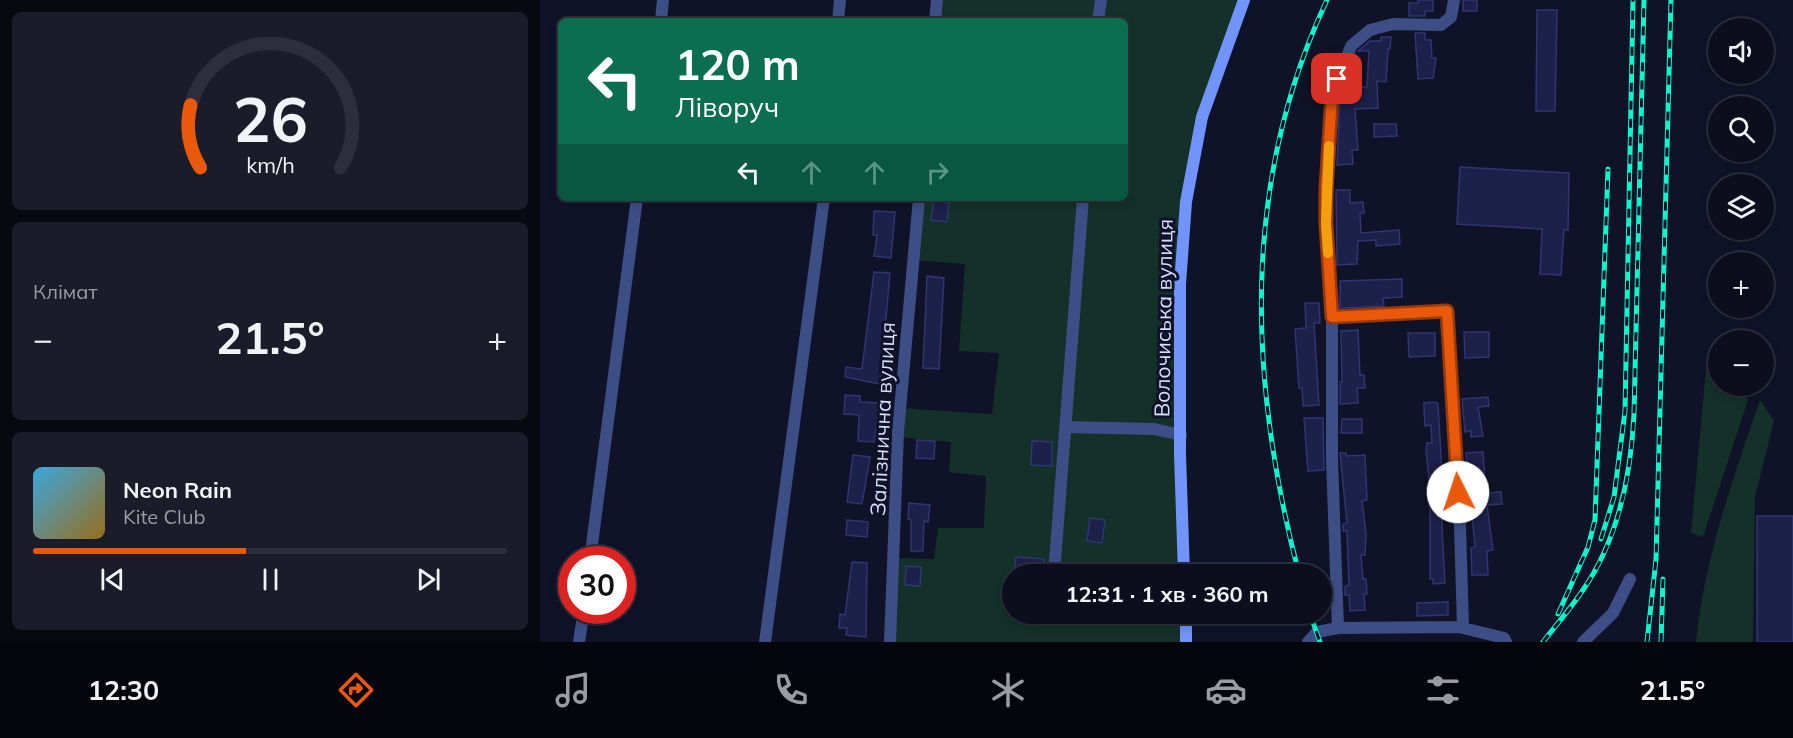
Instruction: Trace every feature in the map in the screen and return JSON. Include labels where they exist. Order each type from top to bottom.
[{"type":"main road","name":"Волочиська вулиця","points":[[1184,564],[1180,435],[1180,284],[1192,157],[1202,117],[1244,0]]},
{"type":"main road","points":[[1186,624],[1186,642]]},
{"type":"street","points":[[661,18],[663,0]]},
{"type":"street","points":[[838,18],[840,0]]},
{"type":"street","points":[[935,18],[937,0]]},
{"type":"street","points":[[1098,18],[1101,0]]},
{"type":"street","points":[[1338,628],[1332,460],[1332,317],[1326,224],[1332,96],[1351,46],[1370,30],[1393,24],[1441,25],[1450,18],[1454,0]]},
{"type":"street","points":[[592,546],[637,201]]},
{"type":"street","points":[[765,642],[824,201]]},
{"type":"street","name":"Залізнична вулиця","points":[[890,642],[898,432],[919,201]]},
{"type":"street","points":[[1055,564],[1083,201]]},
{"type":"street","points":[[1332,317],[1447,311],[1458,492],[1463,627]]},
{"type":"street","points":[[1066,427],[1154,429],[1180,435]]},
{"type":"street","points":[[1583,642],[1613,613],[1630,579]]},
{"type":"street","points":[[579,642],[582,624]]},
{"type":"street","points":[[1308,642],[1317,632],[1338,628],[1463,627],[1504,638],[1506,642]]},
{"type":"green space","points":[[937,0],[1244,0],[1215,76],[1186,202],[1184,564],[1002,564],[1002,624],[1186,624],[1186,642],[890,642],[894,558],[934,559],[938,528],[984,528],[986,476],[949,472],[951,442],[898,437],[900,408],[992,414],[999,353],[959,351],[965,264],[914,260],[919,201],[1128,201],[1128,18],[935,18]]},
{"type":"green space","points":[[1707,359],[1708,396],[1745,396],[1748,400],[1703,537],[1691,533]]},
{"type":"green space","points":[[1760,400],[1774,421],[1755,497],[1753,642],[1696,642],[1713,550],[1730,489]]},
{"type":"building","points":[[1418,0],[1433,0],[1433,11],[1425,11],[1425,16],[1409,16],[1409,3],[1418,3]]},
{"type":"building","points":[[1463,0],[1477,0],[1477,11],[1463,11]]},
{"type":"building","points":[[1537,10],[1557,10],[1555,111],[1536,111]]},
{"type":"building","points":[[1415,33],[1425,33],[1425,40],[1431,40],[1432,58],[1436,58],[1433,78],[1418,79]]},
{"type":"building","points":[[1381,37],[1391,37],[1386,82],[1377,81],[1378,108],[1355,109],[1358,150],[1352,150],[1353,164],[1337,165],[1340,99],[1344,87],[1367,87],[1369,51],[1358,51],[1370,41],[1381,41]]},
{"type":"building","points":[[1374,124],[1396,124],[1397,136],[1374,137]]},
{"type":"building","points":[[1460,167],[1569,173],[1568,230],[1564,230],[1561,275],[1540,274],[1542,229],[1457,224]]},
{"type":"building","points":[[1336,190],[1350,190],[1350,203],[1363,202],[1364,213],[1360,213],[1361,233],[1399,230],[1400,244],[1376,246],[1376,240],[1358,241],[1357,264],[1337,265]]},
{"type":"building","points":[[934,201],[949,203],[947,222],[931,220]]},
{"type":"building","points":[[874,211],[895,212],[891,258],[874,256],[877,235],[873,235]]},
{"type":"building","points":[[874,272],[890,273],[880,384],[845,377],[846,367],[862,369]]},
{"type":"building","points":[[927,276],[944,278],[939,369],[923,368]]},
{"type":"building","points":[[1402,279],[1402,297],[1383,298],[1384,306],[1340,308],[1340,281]]},
{"type":"building","points":[[1305,303],[1319,303],[1320,323],[1314,323],[1319,405],[1303,406],[1302,388],[1299,388],[1295,329],[1306,328]]},
{"type":"building","points":[[1358,330],[1360,375],[1364,375],[1365,388],[1357,388],[1358,403],[1340,404],[1341,331]]},
{"type":"building","points":[[1464,332],[1489,332],[1489,357],[1465,358]]},
{"type":"building","points":[[1408,333],[1435,333],[1435,356],[1409,357]]},
{"type":"building","points":[[845,395],[860,396],[860,402],[880,403],[874,442],[858,441],[859,415],[844,414]]},
{"type":"building","points":[[1488,397],[1489,406],[1478,407],[1483,436],[1471,437],[1471,431],[1465,432],[1462,399]]},
{"type":"building","points":[[1424,403],[1438,404],[1444,508],[1441,508],[1445,583],[1433,584],[1433,579],[1430,579],[1430,488],[1426,449],[1427,443],[1432,443],[1431,425],[1425,426]]},
{"type":"building","points":[[1304,418],[1323,418],[1324,470],[1308,471]]},
{"type":"building","points":[[1342,419],[1362,419],[1362,433],[1341,433]]},
{"type":"building","points":[[917,440],[935,441],[934,459],[916,458]]},
{"type":"building","points":[[1032,441],[1052,442],[1052,466],[1031,465]]},
{"type":"building","points":[[1483,452],[1486,493],[1501,492],[1502,504],[1487,505],[1493,550],[1487,551],[1488,575],[1472,575],[1471,548],[1475,547],[1466,453]]},
{"type":"building","points":[[1340,453],[1346,453],[1346,456],[1365,455],[1367,500],[1362,501],[1366,534],[1365,555],[1361,555],[1363,579],[1366,579],[1365,610],[1350,611],[1349,595],[1345,595],[1345,586],[1349,585],[1347,531],[1343,531],[1343,524],[1347,523]]},
{"type":"building","points":[[853,455],[870,457],[862,504],[847,502]]},
{"type":"building","points":[[909,503],[930,505],[928,522],[924,521],[923,551],[911,551]]},
{"type":"building","points":[[1757,516],[1793,516],[1793,642],[1757,642]]},
{"type":"building","points":[[1090,518],[1105,520],[1102,543],[1087,541]]},
{"type":"building","points":[[847,520],[868,522],[867,537],[846,535]]},
{"type":"building","points":[[1016,557],[1044,559],[1043,564],[1015,564]]},
{"type":"building","points":[[852,562],[867,563],[866,637],[846,635],[847,628],[839,628],[840,614],[845,615]]},
{"type":"building","points":[[906,566],[921,567],[920,586],[905,585]]},
{"type":"building","points":[[1448,602],[1448,615],[1417,616],[1417,603]]},
{"type":"railway","points":[[1297,564],[1282,502],[1270,429],[1263,357],[1262,284],[1267,212],[1279,141],[1299,70],[1327,0]]},
{"type":"railway","points":[[1601,539],[1614,497],[1625,411],[1633,0]]},
{"type":"railway","points":[[1543,642],[1583,590],[1606,549],[1621,505],[1630,460],[1634,414],[1644,0]]},
{"type":"railway","points":[[1647,642],[1656,559],[1671,0]]},
{"type":"railway","points":[[1558,614],[1588,547],[1595,520],[1608,169]]},
{"type":"railway","points":[[1661,642],[1663,579]]},
{"type":"railway","points":[[1314,624],[1320,642]]},
{"type":"slow traffic","points":[[1328,253],[1326,188],[1329,146]]},
{"type":"route","points":[[1337,79],[1332,96],[1326,188],[1332,317],[1447,311],[1458,492]]}]
